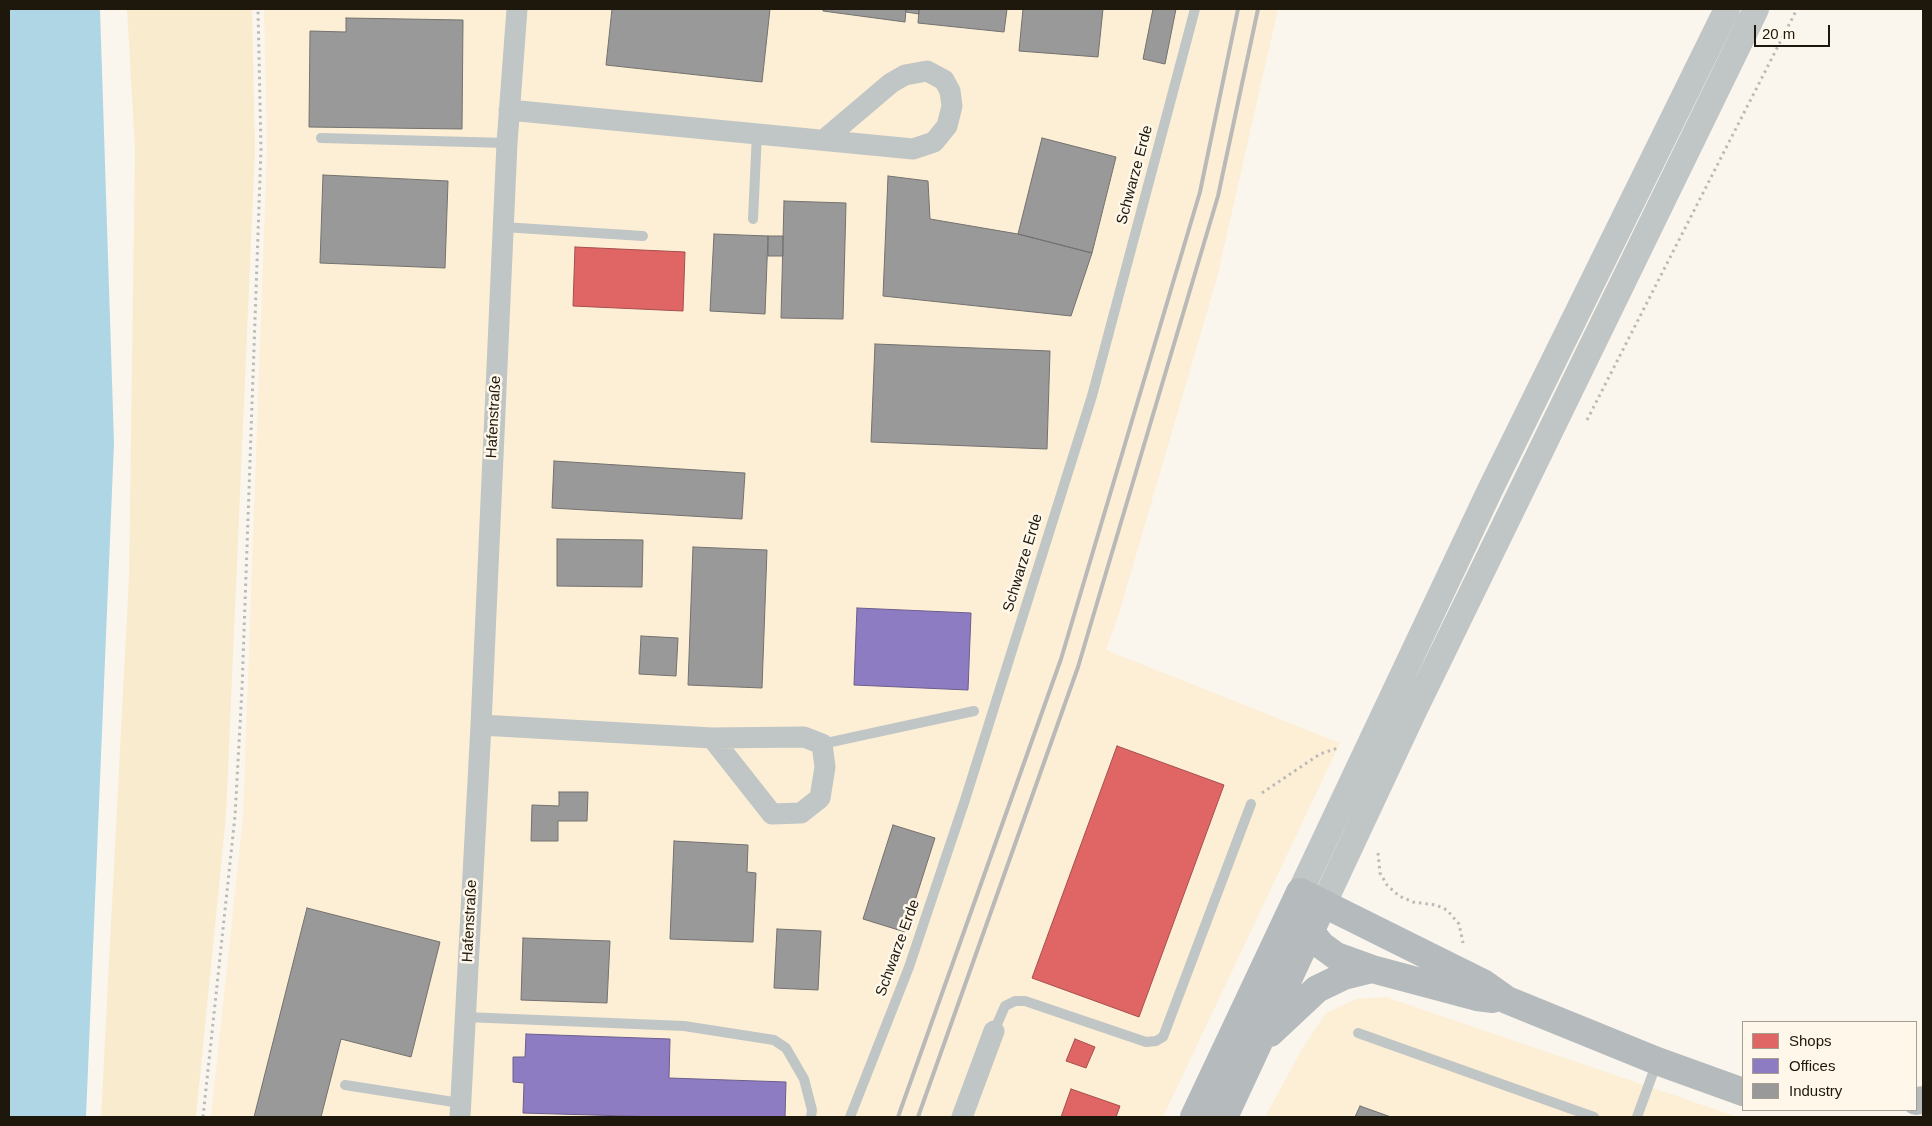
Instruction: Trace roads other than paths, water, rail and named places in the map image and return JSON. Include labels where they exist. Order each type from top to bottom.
[{"type":"main road","points":[[1224,1117],[1310,931],[1311,898]]},
{"type":"main road","points":[[1311,898],[1483,982],[1507,1000],[1742,1092]]},
{"type":"main road","points":[[1194,1117],[1311,898]]},
{"type":"main road","points":[[1310,931],[1328,951],[1372,969],[1477,997],[1507,1000]]},
{"type":"main road","points":[[1258,1045],[1317,989],[1344,976],[1372,969]]},
{"type":"street","name":"Hafenstraße","points":[[460,1110],[481,725],[507,142],[517,9]]},
{"type":"street","points":[[1311,898],[1490,490],[1727,9]]},
{"type":"street","points":[[1311,898],[1413,713],[1756,9]]},
{"type":"street","points":[[509,110],[825,139],[899,149],[923,147],[934,142],[947,126],[952,106],[950,91],[944,80],[928,71],[905,75],[891,83],[825,139]]},
{"type":"street","points":[[481,725],[712,738],[804,737],[822,744],[825,767],[820,798],[801,813],[772,814],[712,738]]},
{"type":"street","points":[[962,1117],[994,1031]]},
{"type":"lane","name":"Schwarze Erde","points":[[850,1117],[909,967],[964,803],[1092,396],[1195,9]]},
{"type":"lane","points":[[753,219],[757,133]]},
{"type":"lane","points":[[321,138],[507,142]]},
{"type":"lane","points":[[503,228],[643,236]]},
{"type":"lane","points":[[822,744],[974,711]]},
{"type":"lane","points":[[994,1031],[1005,1006],[1014,1001],[1025,1001],[1146,1042],[1156,1041],[1163,1037],[1251,804]]},
{"type":"lane","points":[[465,1017],[684,1026],[774,1040],[786,1048],[804,1079],[812,1110],[811,1117]]},
{"type":"lane","points":[[1358,1033],[1594,1117]]},
{"type":"lane","points":[[1636,1117],[1657,1060]]},
{"type":"lane","points":[[345,1085],[460,1110]]},
{"type":"water","points":[[9,9],[100,9],[114,443],[86,1117],[9,1117]]},
{"type":"railway","points":[[898,1117],[1061,659],[1200,192],[1238,9]]},
{"type":"railway","points":[[918,1117],[1078,667],[1218,196],[1258,9]]}]
